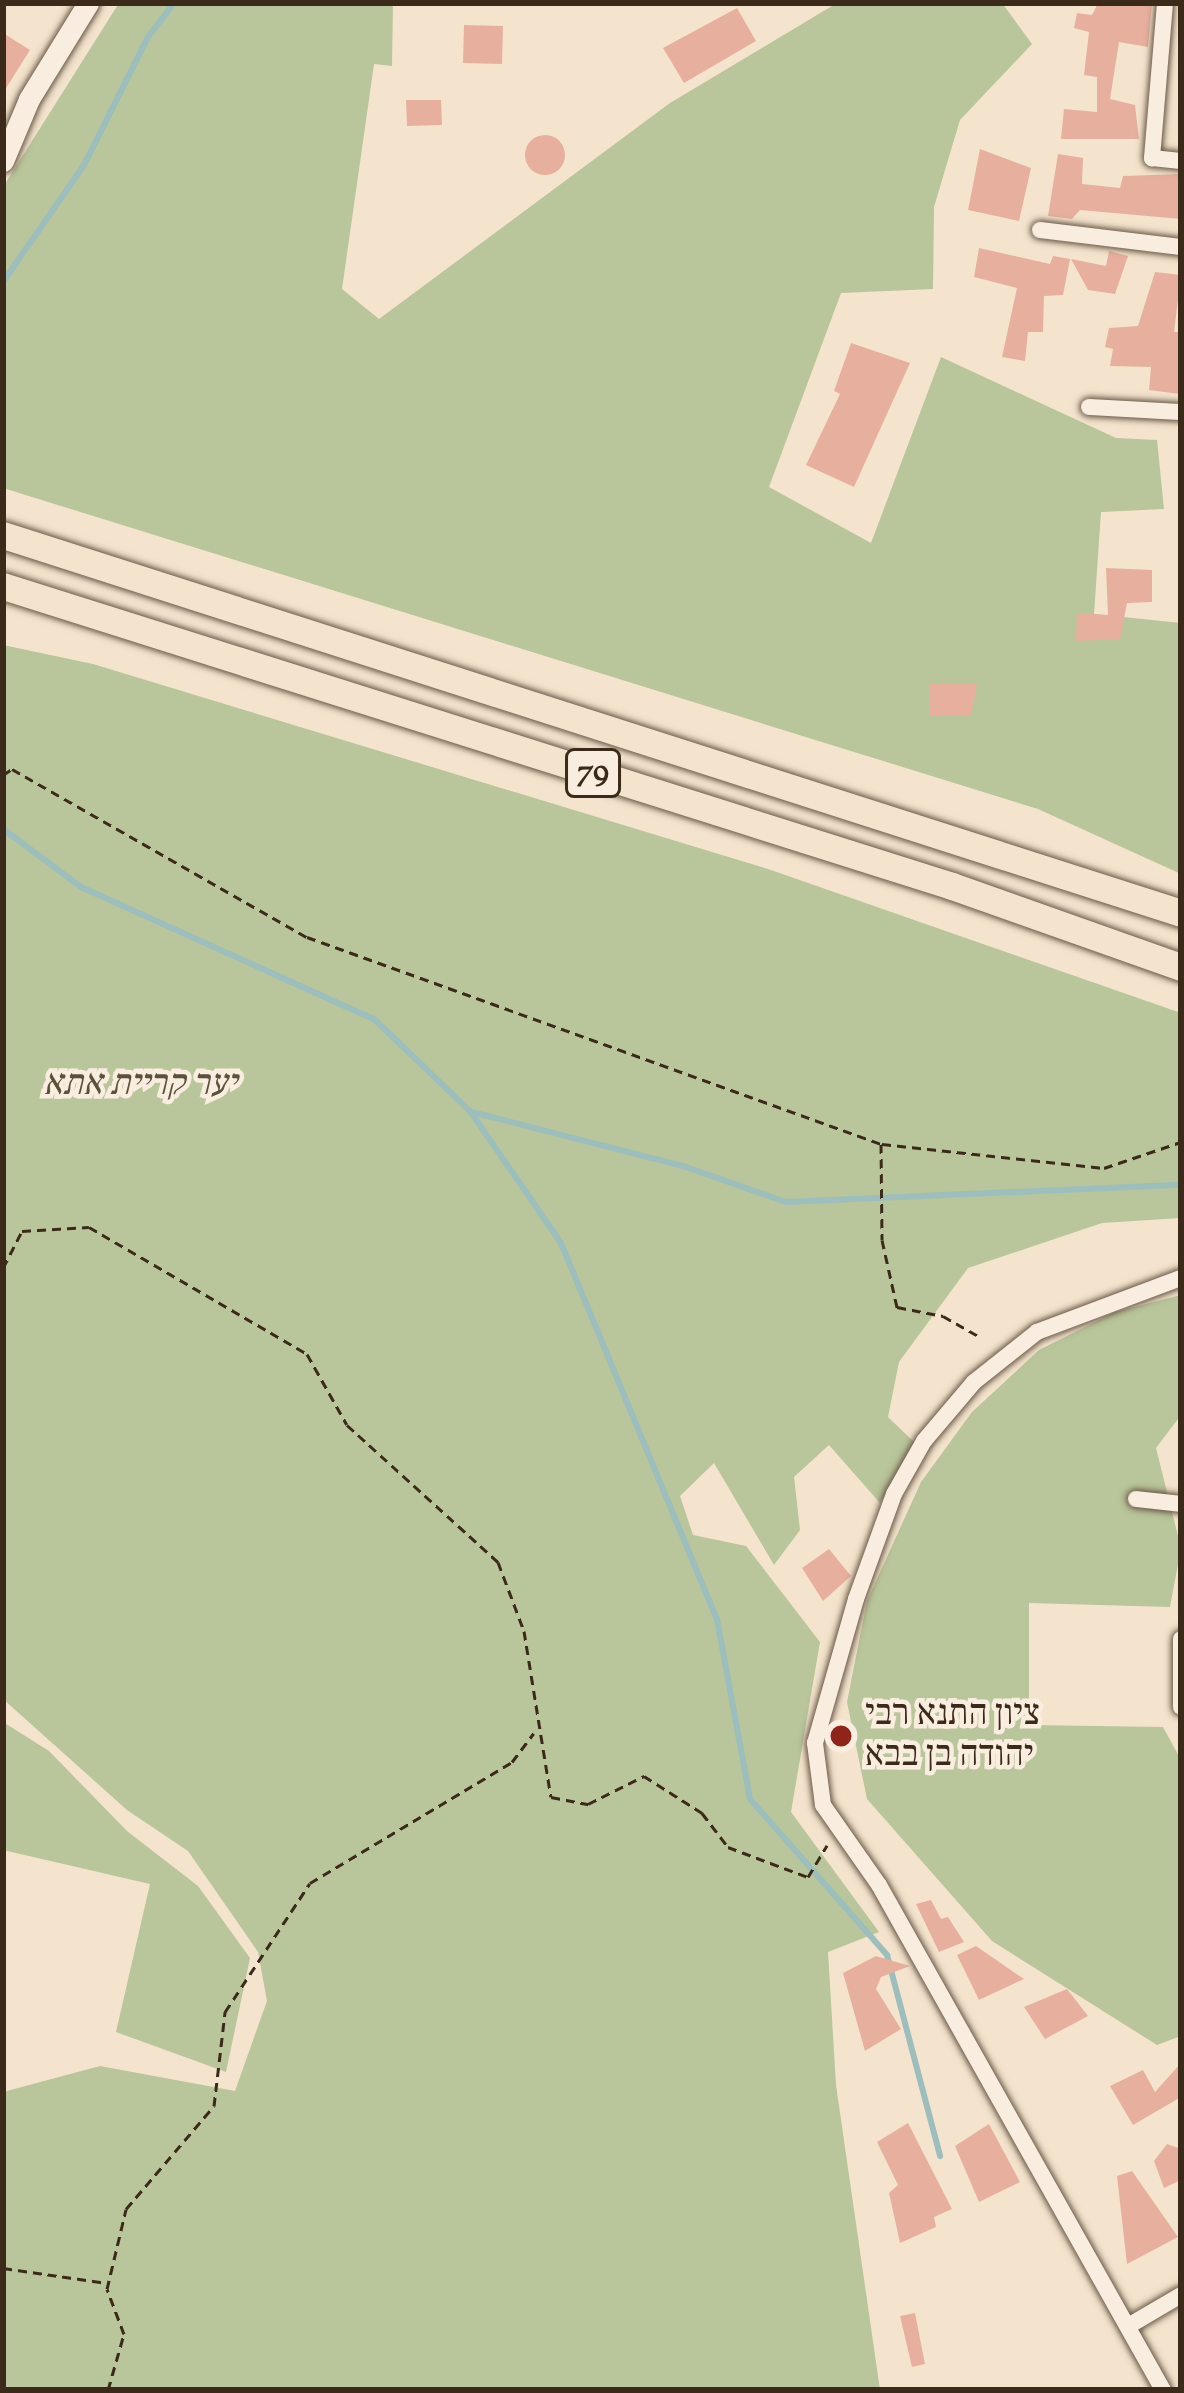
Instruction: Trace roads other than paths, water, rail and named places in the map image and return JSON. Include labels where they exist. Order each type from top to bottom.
[{"type":"highway","name":"79","points":[[3,535],[1181,913]]},
{"type":"highway","name":"79","points":[[3,586],[952,886],[1181,967]]},
{"type":"street","points":[[3,156],[88,3]]},
{"type":"street","points":[[1166,3],[1152,158],[1181,161]]},
{"type":"street","points":[[1040,230],[1181,247]]},
{"type":"street","points":[[1089,407],[1181,412]]},
{"type":"street","points":[[1163,2390],[879,1885],[837,1828],[815,1782],[822,1704],[894,1493],[925,1441],[974,1382],[1037,1332],[1181,1278]]},
{"type":"street","points":[[1136,1499],[1181,1504]]},
{"type":"street","points":[[1181,1639],[1181,1705]]},
{"type":"street","points":[[1130,2325],[1181,2295]]},
{"type":"waterway","points":[[3,282],[84,165],[148,37],[174,3]]},
{"type":"waterway","points":[[3,829],[81,887],[374,1019],[470,1111],[561,1243],[717,1619],[750,1799],[887,1955],[940,2156]]},
{"type":"waterway","points":[[472,1112],[686,1167],[786,1202],[1181,1185]]},
{"type":"place","name":"ציון התנא רבי יהודה בן בבא","points":[[841,1736]]},
{"type":"park label","name":"יער קריית אתא","points":[[140,1086]]}]
